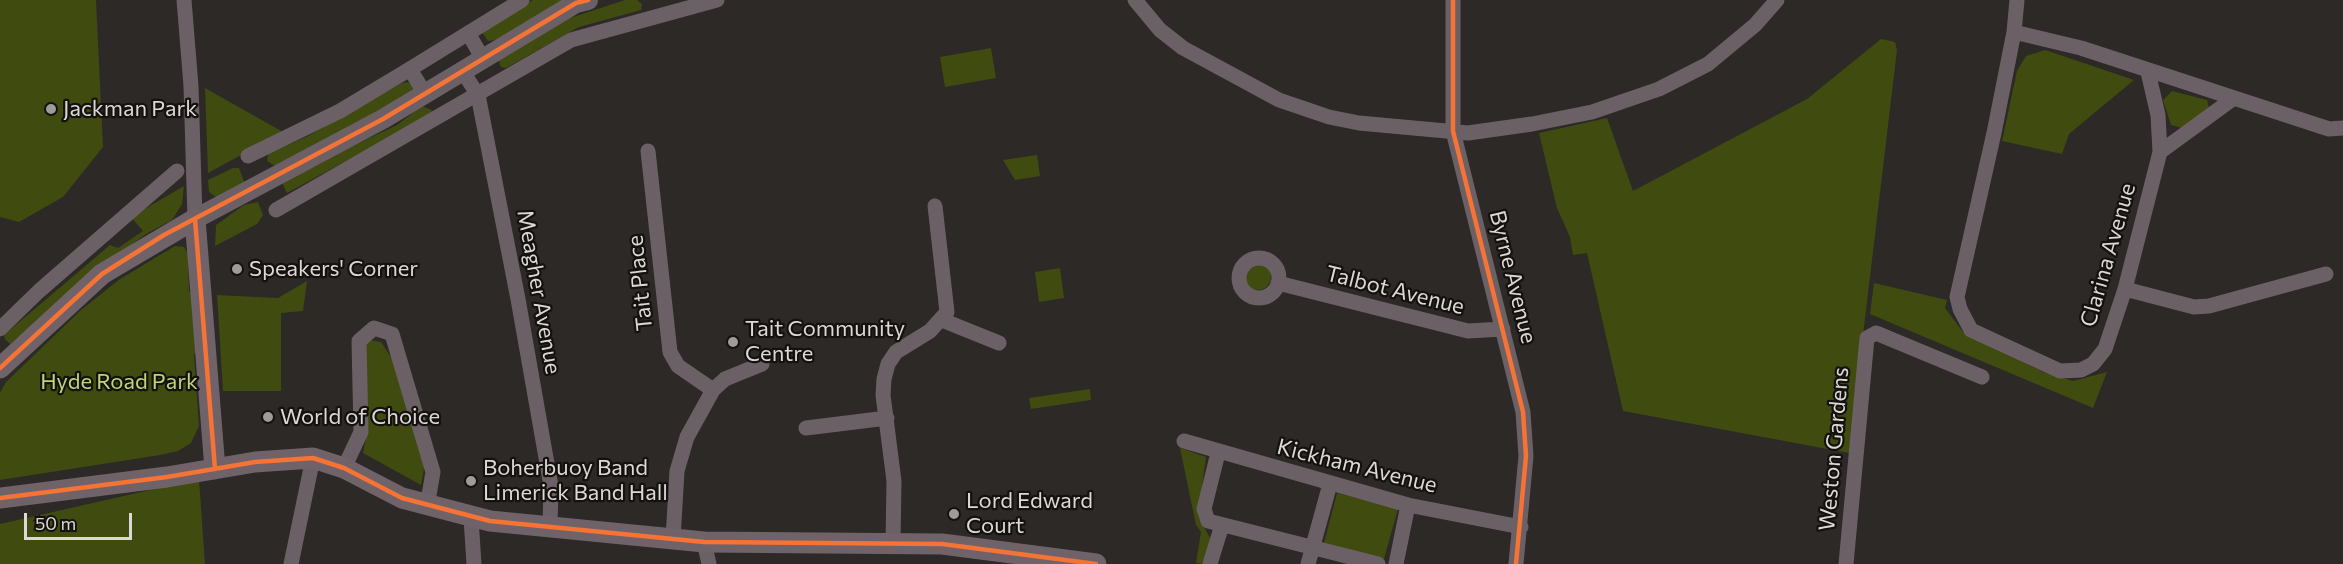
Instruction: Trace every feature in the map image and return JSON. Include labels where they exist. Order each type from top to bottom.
[{"type":"main road","points":[[2,362],[102,274],[195,219],[215,469]]},
{"type":"main road","points":[[0,498],[255,462],[313,458],[344,468],[402,498],[471,518],[704,542],[942,544],[1096,564]]},
{"type":"street","points":[[184,0],[195,219],[425,94],[576,3],[588,0]]},
{"type":"street","points":[[248,156],[340,111],[522,0]]},
{"type":"street","points":[[276,210],[571,40],[670,6],[717,0]]},
{"type":"street","points":[[1135,0],[1160,30],[1183,48],[1279,100],[1329,117],[1349,121],[1468,133],[1582,114],[1659,89],[1708,64],[1755,25],[1777,0]]},
{"type":"street","name":"Byrne Avenue","points":[[1453,0],[1453,131],[1523,412],[1526,456],[1516,564]]},
{"type":"street","name":"Clarina Avenue","points":[[2017,0],[2014,32],[1957,297],[1960,309],[1971,330],[2060,371],[2081,370],[2093,364],[2104,349],[2125,289],[2160,152],[2158,115],[2148,72]]},
{"type":"street","points":[[2014,32],[2081,48],[2148,72],[2329,129],[2343,129]]},
{"type":"street","points":[[468,33],[483,59]]},
{"type":"street","points":[[410,69],[425,94]]},
{"type":"street","name":"Meagher Avenue","points":[[463,72],[478,95],[551,486],[550,525]]},
{"type":"street","points":[[2160,152],[2234,98]]},
{"type":"street","name":"Tait Place","points":[[648,151],[670,352],[678,366],[713,390]]},
{"type":"street","points":[[0,329],[39,291],[177,171]]},
{"type":"street","points":[[893,543],[894,481],[883,395],[884,379],[891,358],[903,346],[930,331],[942,320],[948,304],[935,206]]},
{"type":"street","points":[[2125,289],[2194,307],[2209,306],[2326,274]]},
{"type":"street","name":"Talbot Avenue","points":[[1278,283],[1468,331],[1503,329]]},
{"type":"street","points":[[942,320],[999,343]]},
{"type":"street","points":[[344,468],[361,432],[359,341],[374,328],[392,334],[433,472],[427,507]]},
{"type":"street","name":"Weston Gardens","points":[[1846,564],[1867,338],[1876,333],[1982,377]]},
{"type":"street","points":[[673,539],[677,471],[687,437],[713,390],[724,379],[762,364]]},
{"type":"street","points":[[806,428],[887,418]]},
{"type":"street","name":"Kickham Avenue","points":[[1184,441],[1218,453],[1408,505],[1521,527]]},
{"type":"street","points":[[1218,453],[1204,509],[1208,521],[1378,564]]},
{"type":"street","points":[[291,564],[313,458]]},
{"type":"street","points":[[1308,564],[1330,484]]},
{"type":"street","points":[[1396,564],[1408,505]]},
{"type":"street","points":[[471,518],[474,564]]},
{"type":"street","points":[[1210,564],[1222,525]]},
{"type":"street","points":[[704,542],[710,564]]},
{"type":"green space","name":"Jackman Park","points":[[0,0],[96,0],[103,147],[63,197],[19,222],[0,217]]},
{"type":"green space","points":[[533,0],[567,0],[496,40],[488,41],[481,31]]},
{"type":"green space","points":[[625,0],[637,0],[642,4],[641,10],[579,27],[506,68],[501,67],[498,58],[564,20]]},
{"type":"green space","points":[[1881,39],[1895,42],[1897,50],[1849,453],[1623,411],[1587,253],[1573,255],[1570,237],[1557,208],[1539,133],[1607,118],[1633,191],[1807,99]]},
{"type":"green space","points":[[991,48],[996,78],[945,87],[940,57]]},
{"type":"green space","points":[[2045,50],[2134,80],[2069,134],[2062,154],[2002,141],[2017,71],[2026,56]]},
{"type":"green space","points":[[411,82],[416,88],[410,96],[275,166],[267,161],[268,154],[308,136],[402,83]]},
{"type":"green space","points":[[205,88],[283,132],[208,173]]},
{"type":"green space","points":[[2172,91],[2207,100],[2209,108],[2182,128],[2171,125],[2163,100]]},
{"type":"green space","points":[[422,106],[432,110],[429,116],[287,193],[282,183],[287,177],[397,125]]},
{"type":"green space","points":[[1037,155],[1040,176],[1015,180],[1003,160]]},
{"type":"green space","points":[[233,168],[239,168],[245,184],[217,198],[209,192],[208,180]]},
{"type":"green space","points":[[184,186],[182,204],[172,220],[146,234],[97,270],[10,344],[5,339],[4,335],[110,245],[118,248],[143,231],[131,217]]},
{"type":"green space","points":[[258,202],[263,215],[257,224],[215,246],[216,225],[244,205]]},
{"type":"green space","name":"Hyde Road Park","points":[[175,246],[184,247],[188,254],[189,291],[194,294],[198,346],[194,355],[199,426],[191,443],[178,451],[160,455],[0,480],[0,393],[6,382],[81,310],[120,279]]},
{"type":"green space","points":[[1258,264],[1268,267],[1271,277],[1268,287],[1258,290],[1248,287],[1245,277],[1248,267]]},
{"type":"green space","points":[[1060,268],[1064,298],[1039,302],[1035,272]]},
{"type":"green space","points":[[307,281],[303,311],[281,313],[281,391],[223,391],[217,295],[278,298]]},
{"type":"green space","points":[[1874,283],[1947,300],[1945,308],[1963,332],[2043,372],[2073,381],[2107,372],[2093,408],[1870,314]]},
{"type":"green space","points":[[369,340],[381,342],[393,360],[425,464],[421,485],[363,453],[368,428],[363,348]]},
{"type":"green space","points":[[1090,389],[1091,400],[1031,409],[1029,398]]},
{"type":"green space","points":[[1180,448],[1206,457],[1198,516],[1210,538],[1204,564],[1196,563],[1201,532],[1196,525]]},
{"type":"green space","points":[[199,479],[205,564],[0,564],[0,524]]},
{"type":"green space","points":[[1337,493],[1398,509],[1384,559],[1324,543]]},
{"type":"transit line","points":[[0,368],[102,274],[164,235],[383,119],[576,3],[588,0]]},
{"type":"transit line","points":[[1453,0],[1453,131],[1523,412],[1526,456],[1516,564]]},
{"type":"transit line","points":[[195,219],[215,469]]},
{"type":"transit line","points":[[0,498],[167,477],[255,462],[313,458],[344,468],[402,498],[490,521],[704,542],[942,544],[1096,564]]},
{"type":"place","name":"Jackman Park","points":[[51,109]]},
{"type":"place","name":"Speakers' Corner","points":[[237,269]]},
{"type":"place","name":"Tait Community Centre","points":[[733,342]]},
{"type":"place","name":"World of Choice","points":[[268,417]]},
{"type":"place","name":"Boherbuoy Band Limerick Band Hall","points":[[471,481]]},
{"type":"place","name":"Lord Edward Court","points":[[954,514]]}]
